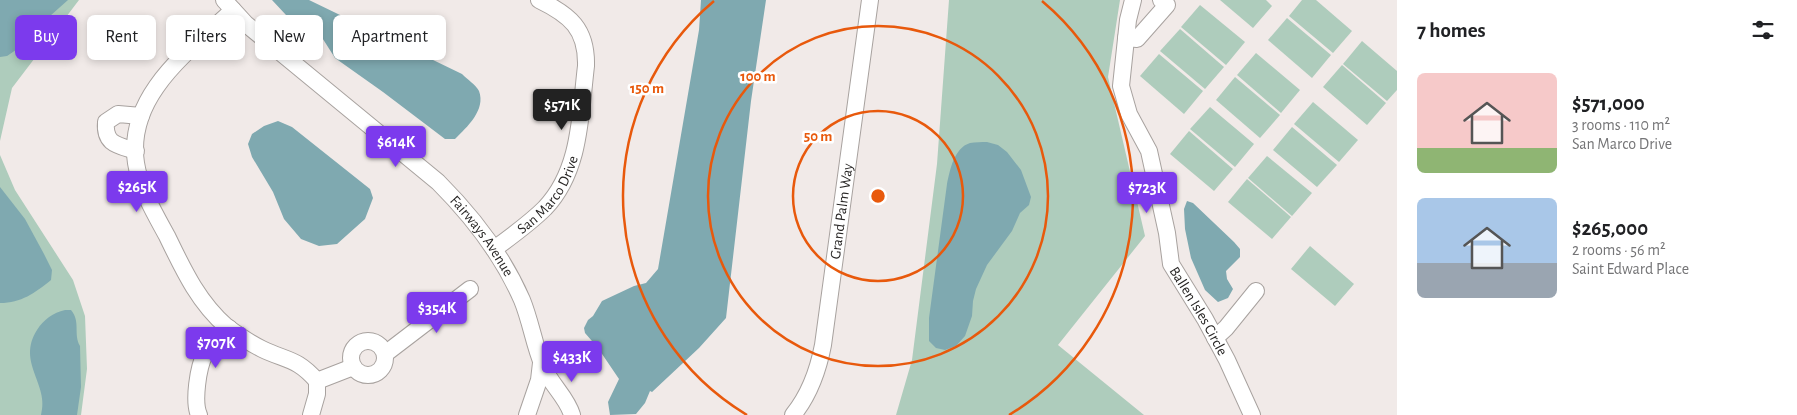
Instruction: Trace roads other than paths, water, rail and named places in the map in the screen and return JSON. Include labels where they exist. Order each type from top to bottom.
[{"type":"street","name":"San Marco Drive","points":[[494,249],[532,220],[546,206],[568,174],[575,155],[586,66],[584,42],[579,31],[568,17],[539,0]]},
{"type":"street","name":"Grand Palm Way","points":[[793,415],[808,393],[815,378],[823,345],[870,0]]},
{"type":"street","name":"Ballen Isles Circle","points":[[1133,0],[1126,38],[1121,86],[1129,114],[1149,151],[1167,233],[1171,264],[1236,376],[1252,415]]},
{"type":"street","points":[[1126,38],[1137,39],[1167,6],[1160,0]]},
{"type":"street","name":"Fairways Avenue","points":[[229,5],[246,24],[438,182],[462,207],[494,249],[509,274],[522,301],[541,363],[572,415]]},
{"type":"street","points":[[229,5],[168,71],[148,99],[141,116],[137,134],[136,165],[147,198],[193,288],[206,305],[229,328],[262,349],[295,361],[307,369],[317,380],[317,394],[311,415]]},
{"type":"street","points":[[136,150],[110,141],[106,133],[106,122],[118,114],[141,116]]},
{"type":"street","points":[[385,354],[470,289]]},
{"type":"street","points":[[1215,338],[1226,328],[1256,291]]},
{"type":"street","points":[[199,415],[196,401],[201,364],[206,353],[229,328]]},
{"type":"street","points":[[369,340],[379,344],[385,354],[383,366],[374,374],[362,374],[353,366],[352,351],[359,343],[364,341],[369,340]]},
{"type":"street","name":"Fairways Avenue","points":[[526,415],[539,380],[541,363]]},
{"type":"street","points":[[317,380],[353,366]]},
{"type":"water","points":[[0,0],[68,0],[51,15],[15,15],[15,51],[7,56],[0,57]]},
{"type":"water","points":[[272,0],[309,0],[340,15],[333,15],[333,55],[323,39],[323,15],[286,15]]},
{"type":"water","points":[[701,0],[766,0],[751,101],[726,318],[699,348],[652,392],[650,391],[645,403],[636,414],[610,415],[608,402],[619,379],[598,348],[585,333],[584,328],[602,301],[634,286],[646,283],[658,269],[699,30]]},
{"type":"water","points":[[338,60],[433,60],[462,74],[474,84],[479,91],[480,105],[470,124],[455,139],[445,139]]},
{"type":"water","points":[[278,121],[292,127],[370,189],[373,198],[365,219],[337,244],[319,246],[301,239],[284,219],[273,192],[252,157],[248,144],[252,134],[264,126]]},
{"type":"water","points":[[987,142],[998,145],[1007,152],[1021,170],[1031,197],[1029,205],[1020,213],[1012,231],[987,265],[976,289],[972,316],[965,336],[956,346],[945,350],[936,348],[929,341],[929,318],[947,184],[956,154],[970,143]]},
{"type":"water","points":[[0,187],[25,219],[52,270],[51,280],[33,293],[8,303],[0,303]]},
{"type":"water","points":[[1187,201],[1193,203],[1240,249],[1240,257],[1226,271],[1227,279],[1233,289],[1228,298],[1218,302],[1205,290],[1191,258],[1185,229],[1184,209]]},
{"type":"water","points":[[65,310],[71,310],[74,314],[80,346],[81,387],[77,415],[41,415],[43,404],[41,393],[31,363],[32,342],[37,330],[46,320]]}]
